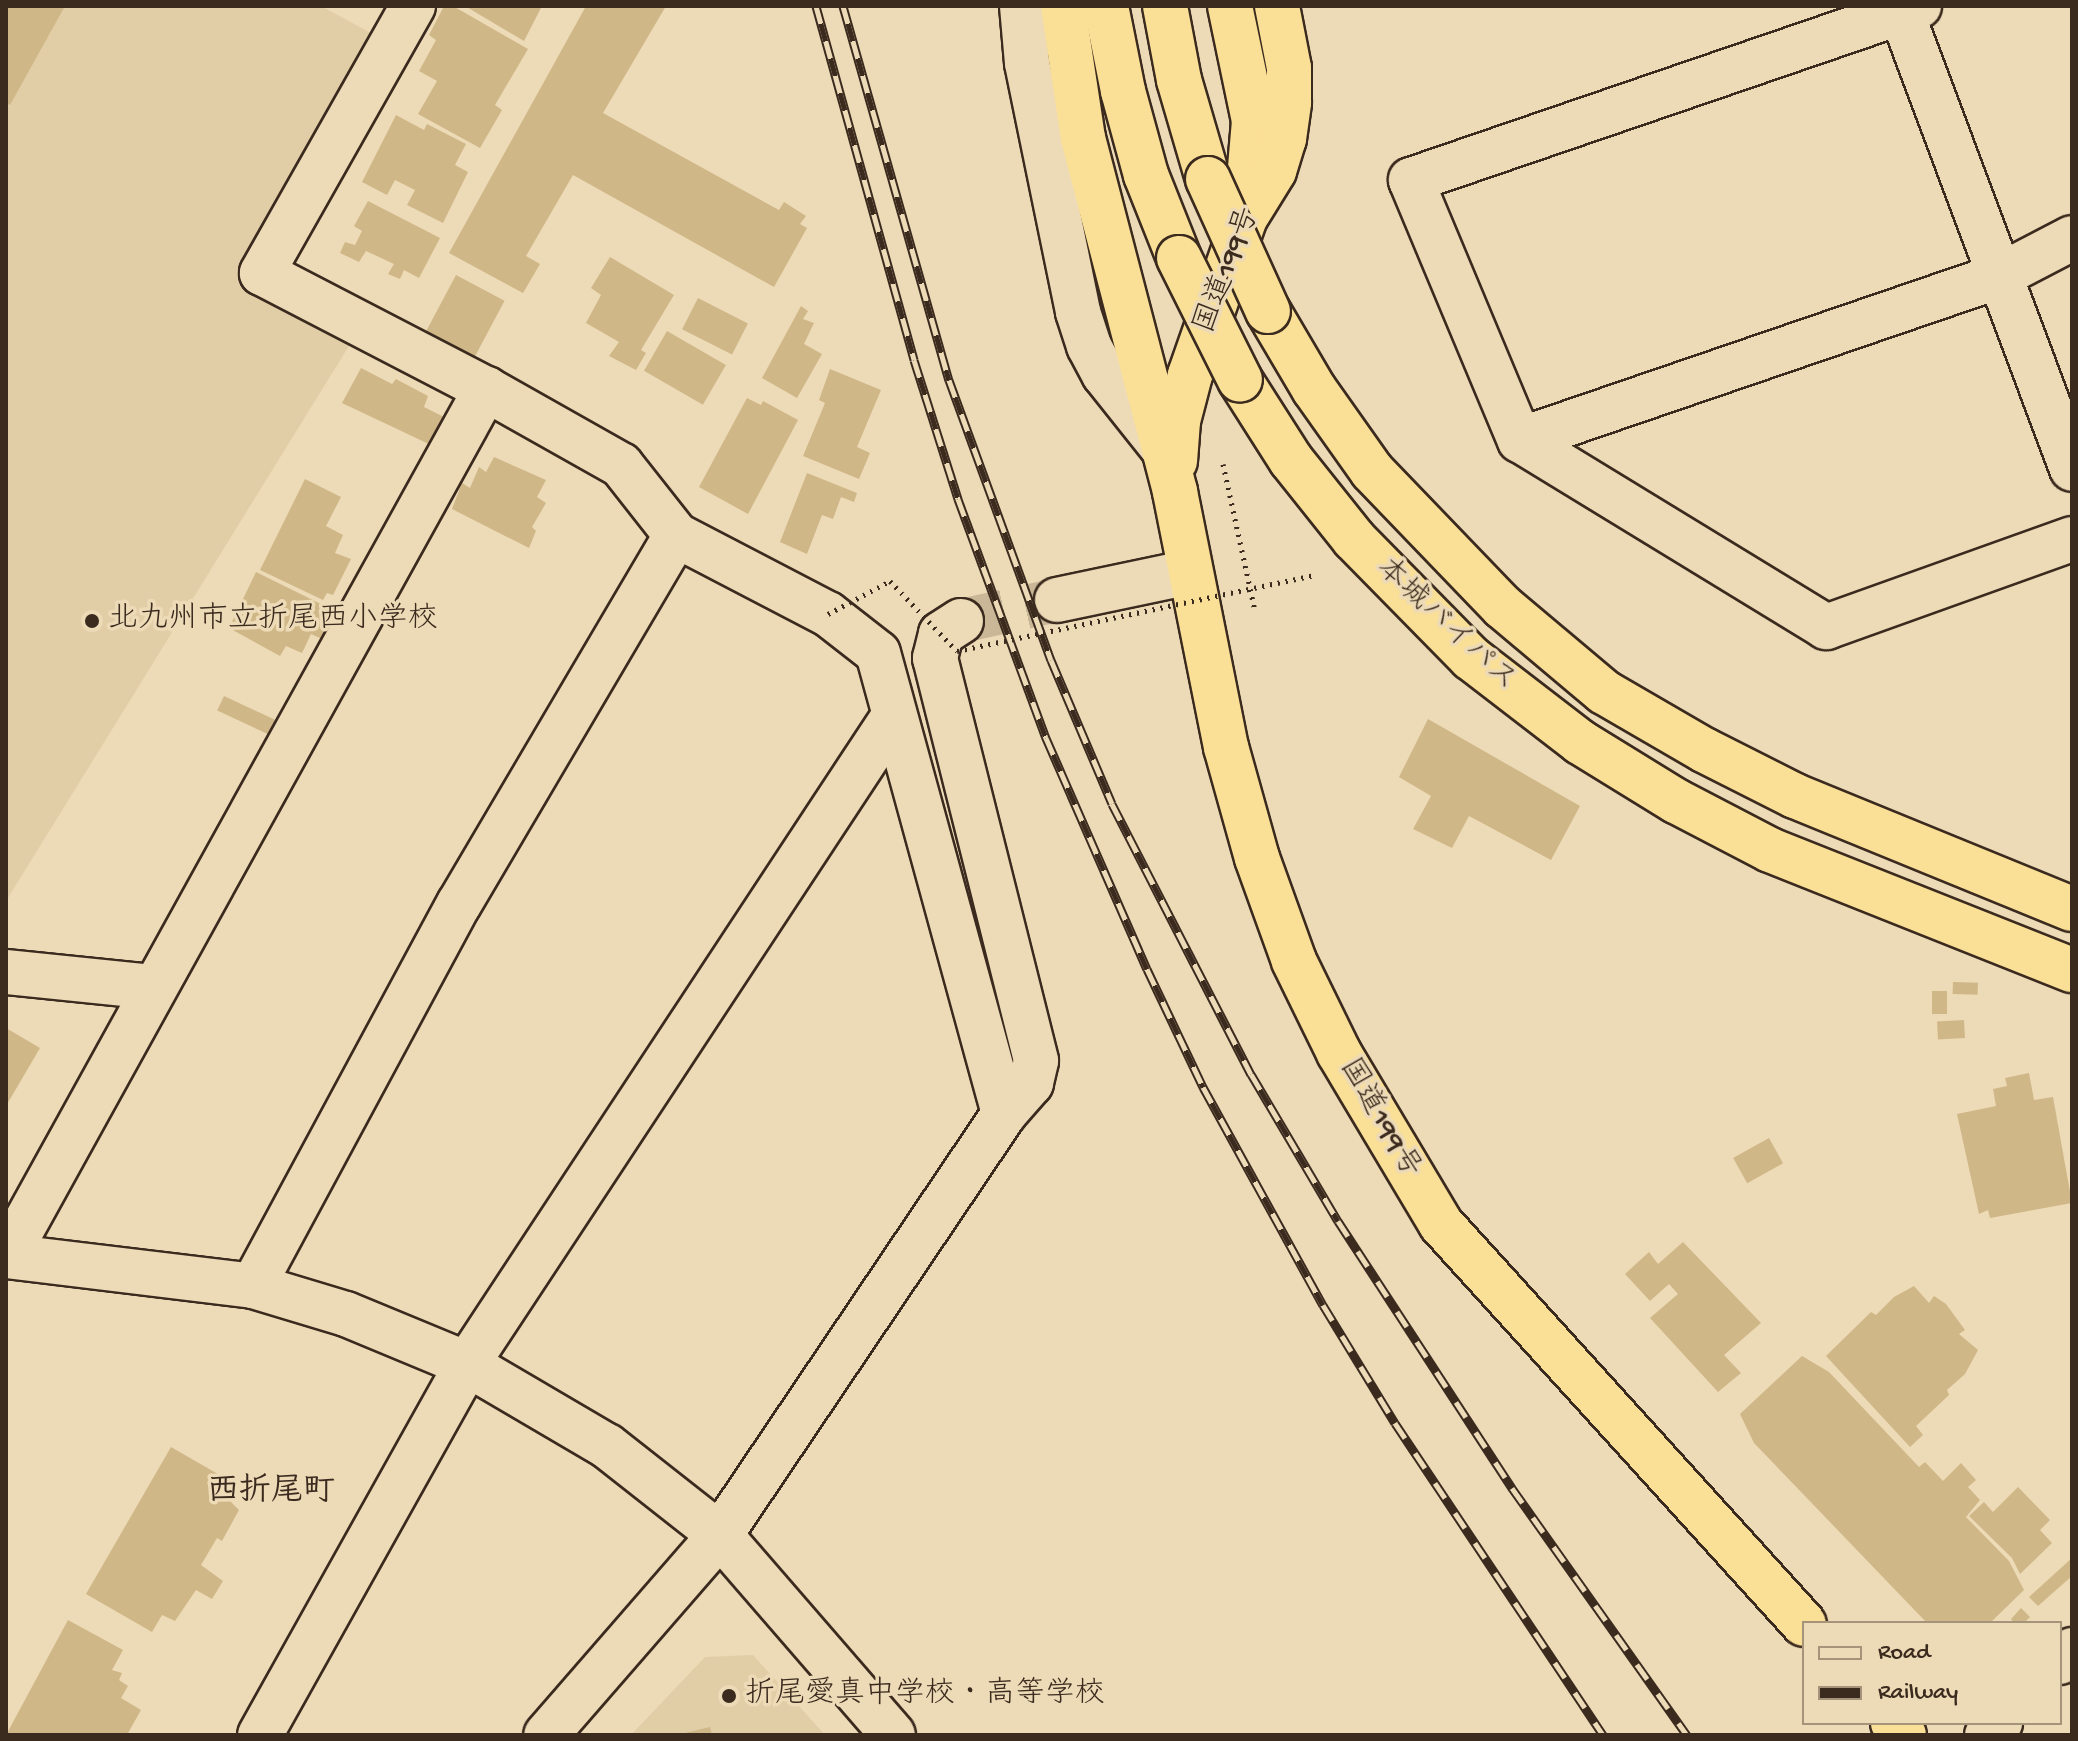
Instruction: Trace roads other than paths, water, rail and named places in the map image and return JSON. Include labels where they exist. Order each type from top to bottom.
[{"type":"highway","name":"国道199号","points":[[1063,6],[1083,138],[1175,492],[1226,747],[1257,858],[1294,961],[1391,1145],[1441,1224],[1802,1622]]},
{"type":"highway","name":"本城バイパス","points":[[1106,6],[1123,91],[1146,175],[1179,258],[1240,380],[1291,460],[1354,539],[1471,658],[1580,742],[1676,801],[1770,850],[2072,970]]},
{"type":"highway","name":"本城バイパス","points":[[1165,6],[1179,80],[1208,179],[1268,311],[1314,389],[1372,471],[1503,607],[1604,692],[1704,750],[1795,796],[2072,909]]},
{"type":"highway","points":[[1230,6],[1254,121],[1245,218]]},
{"type":"highway","name":"国道199号","points":[[1175,492],[1178,421],[1187,386],[1245,218],[1274,171],[1284,139],[1289,68],[1277,6]]},
{"type":"street","points":[[1022,6],[1027,63],[1078,312],[1089,346],[1104,374],[1162,447]]},
{"type":"street","points":[[2072,469],[1999,276],[1907,9],[1411,180],[1520,440],[1826,627],[2072,539]]},
{"type":"street","points":[[396,12],[262,273],[486,389],[621,465],[676,535],[828,614],[878,653],[1004,1114]]},
{"type":"street","points":[[1520,440],[1999,276],[2072,238]]},
{"type":"street","points":[[486,389],[7,1256],[253,1286],[346,1314],[467,1364],[607,1446],[720,1535],[893,1735]]},
{"type":"street","points":[[253,1286],[459,904],[676,535]]},
{"type":"street","points":[[1057,600],[1190,572]]},
{"type":"street","points":[[546,1735],[720,1535],[1004,1114],[1031,1083],[1036,1061],[935,658],[941,634],[961,621]]},
{"type":"street","points":[[260,1735],[467,1364],[894,716]]},
{"type":"street","points":[[6,972],[154,987]]},
{"type":"tunnel","points":[[961,621],[1057,600]]},
{"type":"railway","points":[[816,6],[914,360],[958,499],[1046,738],[1147,969],[1203,1087],[1323,1305],[1395,1423],[1603,1735]]},
{"type":"railway","points":[[843,6],[949,380],[1051,660],[1112,804],[1251,1074],[1338,1221],[1512,1488],[1687,1735]]},
{"type":"place","name":"北九州市立折尾西小学校","points":[[92,621]]},
{"type":"place","name":"折尾愛真中学校・高等学校","points":[[729,1696]]},
{"type":"district","name":"西折尾町","points":[[271,1493]]}]
